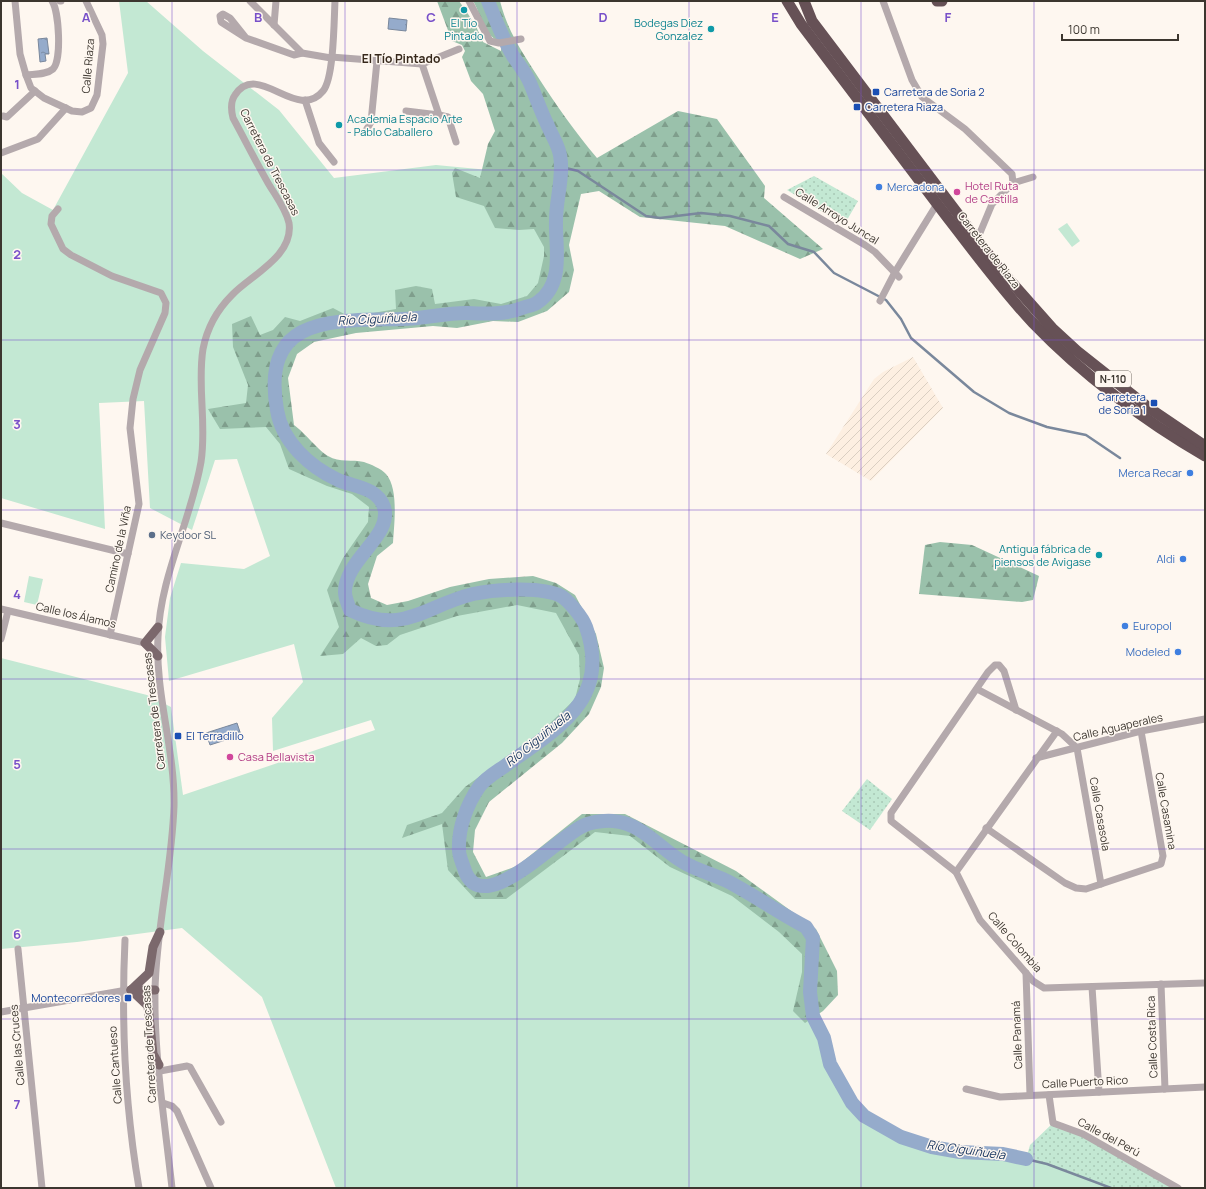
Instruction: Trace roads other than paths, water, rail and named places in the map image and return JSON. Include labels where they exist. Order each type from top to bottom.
[{"type":"highway","name":"Carretera de Riaza","points":[[787,1],[806,21],[1022,296],[1052,328],[1181,437]]},
{"type":"highway","name":"Carretera de Riaza","points":[[804,1],[806,21],[937,204],[1002,288],[1044,335],[1118,397],[1181,437]]},
{"type":"highway","points":[[806,21],[810,1]]},
{"type":"highway","name":"N-110","points":[[1181,437],[1205,446]]},
{"type":"highway","name":"N-110","points":[[1181,437],[1205,456]]},
{"type":"main road","name":"N-110","points":[[780,1],[806,21]]},
{"type":"main road","points":[[158,627],[145,643],[158,656]]},
{"type":"main road","points":[[127,990],[149,973],[153,946],[160,932]]},
{"type":"main road","points":[[127,990],[155,990]]},
{"type":"main road","points":[[127,990],[148,1006],[152,1050],[160,1068]]},
{"type":"street","name":"Calle Riaza","points":[[15,1],[20,54],[31,88],[44,98],[77,112],[87,111],[93,106],[97,95],[102,38],[86,1]]},
{"type":"street","points":[[26,75],[49,71],[58,61],[59,50],[56,15],[52,1]]},
{"type":"street","points":[[250,1],[302,53]]},
{"type":"street","points":[[274,25],[276,1]]},
{"type":"street","points":[[334,162],[319,142],[305,100],[315,98],[325,88],[329,80],[335,1]]},
{"type":"street","points":[[469,1],[490,41],[499,43],[518,40]]},
{"type":"street","points":[[883,1],[912,80],[922,98],[965,129],[1001,161],[1012,174],[1013,183]]},
{"type":"street","points":[[246,38],[294,55],[302,53],[331,58],[422,64],[459,49]]},
{"type":"street","points":[[365,132],[371,122],[377,61]]},
{"type":"street","points":[[422,64],[439,115]]},
{"type":"street","name":"Carretera de Trescasas","points":[[172,1188],[163,1103],[155,990],[172,826],[174,790],[158,656],[158,627],[167,582],[201,464],[201,369],[206,337],[212,322],[227,300],[280,253],[289,236],[287,216],[233,118],[232,102],[241,89],[256,84],[265,86],[294,99],[305,100]]},
{"type":"street","points":[[3,116],[7,117],[35,91]]},
{"type":"street","points":[[1,153],[38,139],[66,108]]},
{"type":"street","points":[[406,111],[448,117],[456,142]]},
{"type":"street","points":[[977,240],[992,204],[1013,183],[1033,177]]},
{"type":"street","name":"Calle Arroyo Juncal","points":[[784,197],[865,245],[875,252],[897,275]]},
{"type":"street","points":[[880,301],[886,289],[897,275],[937,204]]},
{"type":"street","name":"Camino de la Viña","points":[[58,209],[52,216],[51,224],[60,245],[68,253],[112,276],[157,291],[164,297],[166,302],[165,312],[140,370],[133,400],[130,428],[139,504],[110,635]]},
{"type":"street","points":[[1,523],[128,554]]},
{"type":"street","points":[[1,639],[5,610]]},
{"type":"street","name":"Calle los Álamos","points":[[5,610],[145,643]]},
{"type":"street","name":"Calle Colombia","points":[[1016,710],[1004,671],[999,665],[992,668],[891,813],[891,821],[956,872],[980,920],[1033,981],[1044,988],[1205,983]]},
{"type":"street","points":[[977,689],[1066,737],[1077,748]]},
{"type":"street","name":"Calle Aguaperales","points":[[1036,758],[1141,731],[1205,719]]},
{"type":"street","name":"Calle Casamina","points":[[986,828],[1065,883],[1076,888],[1086,889],[1158,866],[1164,861],[1141,731]]},
{"type":"street","name":"Calle Aguaperales","points":[[956,872],[1036,758],[1057,732]]},
{"type":"street","points":[[1050,740],[1053,747],[1062,751]]},
{"type":"street","name":"Calle Casasola","points":[[1077,748],[1101,884]]},
{"type":"street","name":"Calle Cantueso","points":[[125,940],[127,990],[124,1054],[139,1188]]},
{"type":"street","name":"Calle las Cruces","points":[[18,949],[42,1188]]},
{"type":"street","name":"Calle Panamá","points":[[1026,973],[1030,1095]]},
{"type":"street","name":"Calle Costa Rica","points":[[1161,984],[1165,1089]]},
{"type":"street","points":[[1092,987],[1099,1092]]},
{"type":"street","points":[[1,1012],[127,990]]},
{"type":"street","points":[[160,1068],[190,1067],[221,1122]]},
{"type":"street","name":"Calle Puerto Rico","points":[[966,1089],[1000,1097],[1205,1087]]},
{"type":"street","name":"Calle del Perú","points":[[1049,1095],[1053,1123],[1083,1134],[1178,1188]]},
{"type":"street","points":[[163,1103],[172,1106],[177,1111],[212,1188]]},
{"type":"water","points":[[389,18],[407,20],[406,31],[388,29]]},
{"type":"water","points":[[47,38],[49,54],[45,54],[46,61],[40,62],[38,39]]},
{"type":"water","points":[[237,723],[241,735],[210,745],[206,733]]},
{"type":"waterway","name":"Río Ciguiñuela","points":[[488,1],[506,43],[528,79],[560,155],[561,171],[556,212],[557,264],[552,285],[537,303],[503,313],[458,313],[410,319],[351,321],[328,323],[308,329],[291,340],[280,356],[275,379],[277,410],[280,422],[291,443],[317,468],[338,480],[371,492],[381,500],[384,507],[385,518],[382,528],[352,569],[347,580],[345,594],[350,610],[369,617],[385,620],[400,620],[473,594],[504,590],[535,590],[553,593],[563,597],[575,609],[586,627],[592,652],[592,673],[586,692],[576,708],[562,723],[546,737],[489,777],[479,787],[467,809],[460,833],[459,852],[464,868],[473,883],[486,886],[503,881],[522,870],[574,831],[585,825],[595,822],[610,821],[633,826],[642,831],[683,862],[727,881],[806,927],[813,938],[810,992],[813,1016],[824,1038],[830,1064],[852,1103],[864,1116],[901,1137],[932,1147],[960,1152],[1003,1154],[1026,1159]]},
{"type":"waterway","points":[[562,167],[578,171],[646,216],[660,218],[701,213],[730,216],[769,226],[788,244],[814,252],[834,273],[886,300],[901,319],[911,338],[974,392],[1009,413],[1047,427],[1086,435],[1120,458]]},
{"type":"waterway","name":"Río Ciguiñuela","points":[[1026,1159],[1047,1164],[1111,1188]]},
{"type":"place","name":"El Tío Pintado","points":[[464,10]]},
{"type":"place","name":"Bodegas Diez Gonzalez","points":[[711,29]]},
{"type":"place","name":"Carretera de Soria 2","points":[[876,92]]},
{"type":"place","name":"Carretera Riaza","points":[[857,107]]},
{"type":"place","name":"Academia Espacio Arte - Pablo Caballero","points":[[339,125]]},
{"type":"place","name":"Mercadona","points":[[879,187]]},
{"type":"place","name":"Hotel Ruta de Castilla","points":[[957,192]]},
{"type":"place","name":"Carretera de Soria 1","points":[[1154,403]]},
{"type":"place","name":"Merca Recar","points":[[1190,473]]},
{"type":"place","name":"Keydoor SL","points":[[152,535]]},
{"type":"place","name":"Antigua fábrica de piensos de Avigase","points":[[1099,555]]},
{"type":"place","name":"Aldi","points":[[1183,559]]},
{"type":"place","name":"Europol","points":[[1125,626]]},
{"type":"place","name":"Modeled","points":[[1178,652]]},
{"type":"place","name":"El Terradillo","points":[[178,736]]},
{"type":"place","name":"Casa Bellavista","points":[[230,757]]},
{"type":"place","name":"Montecorredores","points":[[128,998]]},
{"type":"district","name":"El Tío Pintado","points":[[401,59]]}]
